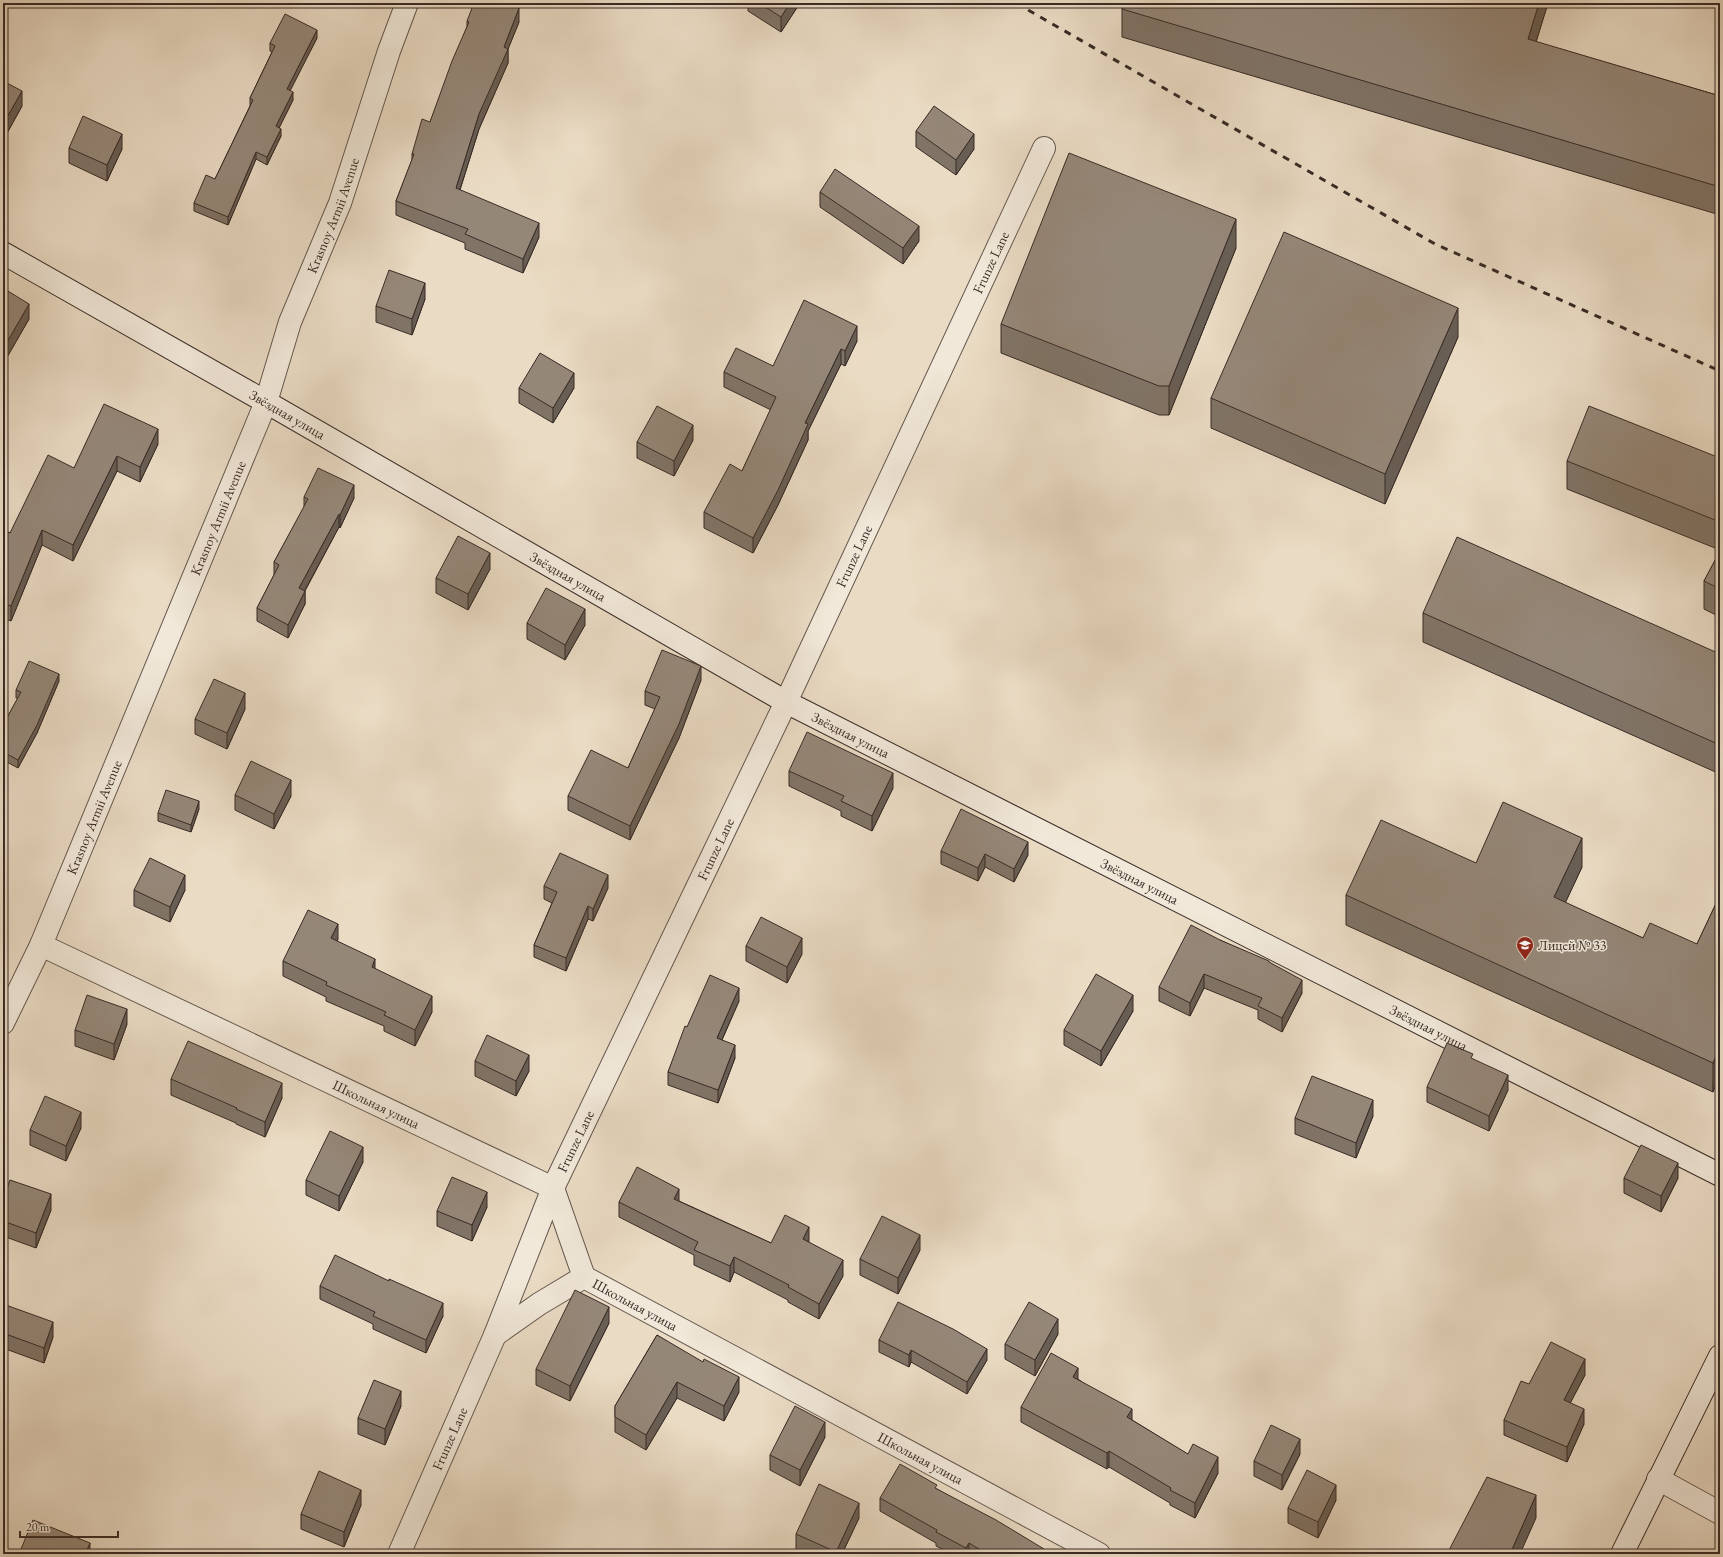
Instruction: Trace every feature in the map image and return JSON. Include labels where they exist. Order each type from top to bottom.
[{"type":"street","name":"Krasnoy Armii Avenue","points":[[3,1023],[41,946],[266,402],[290,322],[340,203],[407,3]]},
{"type":"street","name":"Frunze Lane","points":[[399,1554],[495,1335],[553,1188],[786,702],[1044,148]]},
{"type":"street","name":"Звёздная улица","points":[[3,254],[266,402],[786,702],[1720,1175]]},
{"type":"street","name":"Школьная улица","points":[[41,946],[553,1188],[584,1277],[1099,1554]]},
{"type":"street","points":[[495,1335],[539,1304],[584,1277]]},
{"type":"street","points":[[1622,1554],[1720,1356]]},
{"type":"street","points":[[1658,1479],[1720,1513]]},
{"type":"building","points":[[474,3],[507,3],[519,8],[504,47],[508,49],[479,114],[456,188],[539,223],[523,259],[465,234],[468,229],[396,201],[414,154],[412,154],[422,119],[430,122],[452,61],[469,22],[467,21]]},
{"type":"building","points":[[759,3],[790,3],[781,17]]},
{"type":"building","points":[[1124,3],[1539,3],[1528,39],[1720,96],[1720,187],[1122,9]]},
{"type":"building","points":[[285,14],[317,30],[287,89],[293,92],[276,126],[281,129],[267,157],[256,152],[228,217],[194,203],[206,175],[215,179],[253,100],[250,98],[275,46],[270,43]]},
{"type":"building","points":[[3,81],[22,91],[6,119],[3,118]]},
{"type":"building","points":[[934,106],[974,134],[956,160],[916,131]]},
{"type":"building","points":[[83,116],[122,134],[107,165],[69,148]]},
{"type":"building","points":[[1069,153],[1236,219],[1169,386],[1159,386],[1001,324]]},
{"type":"building","points":[[835,169],[919,226],[903,248],[820,192]]},
{"type":"building","points":[[1284,232],[1458,308],[1385,474],[1211,398]]},
{"type":"building","points":[[389,270],[425,283],[412,319],[376,306]]},
{"type":"building","points":[[3,288],[29,304],[6,344],[3,342]]},
{"type":"building","points":[[804,300],[857,326],[845,351],[841,349],[805,423],[808,424],[778,490],[753,538],[704,512],[730,464],[742,471],[776,397],[724,372],[736,348],[773,366]]},
{"type":"building","points":[[540,353],[574,373],[553,408],[519,388]]},
{"type":"building","points":[[104,404],[158,429],[140,467],[117,456],[73,545],[42,530],[11,606],[3,603],[3,530],[10,533],[48,455],[74,468]]},
{"type":"building","points":[[657,406],[693,425],[674,461],[637,442]]},
{"type":"building","points":[[1589,406],[1720,458],[1720,522],[1567,461]]},
{"type":"building","points":[[318,468],[354,485],[340,515],[339,514],[299,588],[305,591],[288,625],[257,608],[279,565],[274,562],[308,499],[304,497]]},
{"type":"building","points":[[458,536],[490,553],[468,594],[436,578]]},
{"type":"building","points":[[1457,537],[1720,654],[1720,745],[1423,613]]},
{"type":"building","points":[[1720,551],[1720,589],[1704,581]]},
{"type":"building","points":[[546,588],[585,609],[565,645],[527,623]]},
{"type":"building","points":[[662,650],[701,666],[679,724],[630,826],[568,796],[591,750],[628,768],[660,697],[645,691]]},
{"type":"building","points":[[29,661],[59,674],[37,725],[18,760],[3,752],[3,725],[21,692],[16,690]]},
{"type":"building","points":[[214,679],[245,693],[227,733],[195,719]]},
{"type":"building","points":[[807,732],[893,773],[872,816],[841,801],[844,796],[789,771]]},
{"type":"building","points":[[251,761],[291,780],[274,814],[235,795]]},
{"type":"building","points":[[166,790],[199,801],[191,825],[158,813]]},
{"type":"building","name":"Лицей № 33","points":[[1503,802],[1582,838],[1554,897],[1643,938],[1650,923],[1697,944],[1720,895],[1720,1046],[1713,1063],[1346,895],[1381,820],[1476,863]]},
{"type":"building","points":[[961,809],[1028,842],[1014,869],[985,854],[978,868],[941,851]]},
{"type":"building","points":[[560,853],[608,875],[593,909],[588,906],[566,958],[534,945],[557,892],[544,886]]},
{"type":"building","points":[[150,858],[185,875],[170,907],[134,890]]},
{"type":"building","points":[[308,910],[338,924],[331,938],[375,959],[372,967],[432,996],[415,1030],[384,1015],[386,1012],[326,985],[327,982],[283,961]]},
{"type":"building","points":[[761,917],[802,938],[787,967],[746,946]]},
{"type":"building","points":[[1191,925],[1220,940],[1269,961],[1302,980],[1282,1018],[1258,1006],[1262,998],[1204,974],[1190,1003],[1159,987]]},
{"type":"building","points":[[1096,974],[1133,995],[1101,1051],[1064,1030]]},
{"type":"building","points":[[710,975],[739,988],[717,1038],[735,1045],[718,1090],[668,1072],[685,1026],[687,1027]]},
{"type":"building","points":[[87,995],[127,1009],[114,1044],[75,1030]]},
{"type":"building","points":[[487,1035],[529,1055],[516,1081],[475,1061]]},
{"type":"building","points":[[188,1041],[282,1083],[265,1122],[171,1079]]},
{"type":"building","points":[[1447,1043],[1473,1054],[1471,1058],[1508,1075],[1489,1116],[1427,1087]]},
{"type":"building","points":[[1312,1076],[1373,1100],[1356,1143],[1295,1118]]},
{"type":"building","points":[[45,1096],[81,1112],[66,1146],[30,1130]]},
{"type":"building","points":[[330,1131],[363,1147],[339,1196],[306,1180]]},
{"type":"building","points":[[1641,1145],[1678,1163],[1661,1196],[1624,1178]]},
{"type":"building","points":[[637,1167],[679,1189],[674,1199],[771,1243],[785,1215],[809,1227],[803,1239],[843,1260],[819,1304],[788,1287],[789,1285],[734,1257],[730,1266],[694,1250],[698,1242],[619,1202]]},
{"type":"building","points":[[452,1177],[487,1192],[472,1225],[437,1211]]},
{"type":"building","points":[[10,1180],[51,1194],[36,1233],[3,1221],[3,1199]]},
{"type":"building","points":[[882,1216],[920,1235],[898,1278],[860,1259]]},
{"type":"building","points":[[335,1255],[389,1281],[389,1279],[443,1303],[426,1340],[373,1316],[375,1312],[320,1286]]},
{"type":"building","points":[[575,1290],[609,1307],[570,1386],[536,1369]]},
{"type":"building","points":[[898,1302],[953,1329],[987,1349],[967,1382],[911,1350],[909,1355],[879,1340]]},
{"type":"building","points":[[1029,1302],[1058,1319],[1035,1360],[1005,1344]]},
{"type":"building","points":[[3,1304],[53,1322],[44,1348],[3,1333]]},
{"type":"building","points":[[657,1335],[703,1362],[704,1359],[739,1377],[724,1406],[677,1382],[646,1435],[615,1417],[615,1406]]},
{"type":"building","points":[[1551,1342],[1585,1359],[1564,1400],[1584,1409],[1567,1447],[1504,1420],[1521,1381],[1529,1384]]},
{"type":"building","points":[[1051,1353],[1078,1368],[1073,1377],[1132,1409],[1127,1417],[1188,1454],[1193,1444],[1218,1457],[1195,1503],[1170,1490],[1171,1488],[1109,1451],[1107,1453],[1021,1407]]},
{"type":"building","points":[[374,1380],[401,1391],[385,1429],[358,1418]]},
{"type":"building","points":[[795,1406],[825,1422],[800,1470],[770,1455]]},
{"type":"building","points":[[1271,1425],[1300,1439],[1282,1475],[1254,1461]]},
{"type":"building","points":[[900,1464],[937,1485],[935,1488],[996,1520],[1044,1549],[1040,1554],[987,1554],[969,1543],[966,1548],[936,1532],[937,1530],[880,1498]]},
{"type":"building","points":[[1307,1470],[1336,1485],[1318,1522],[1288,1508]]},
{"type":"building","points":[[319,1471],[361,1490],[344,1532],[301,1514]]},
{"type":"building","points":[[1487,1477],[1536,1495],[1510,1554],[1447,1554]]},
{"type":"building","points":[[819,1484],[859,1503],[836,1552],[796,1534]]},
{"type":"building","points":[[33,1520],[90,1543],[85,1554],[19,1554]]},
{"type":"railway","points":[[1016,3],[1435,244],[1720,371]]},
{"type":"place","name":"Лицей № 33","points":[[1525,960]]}]
